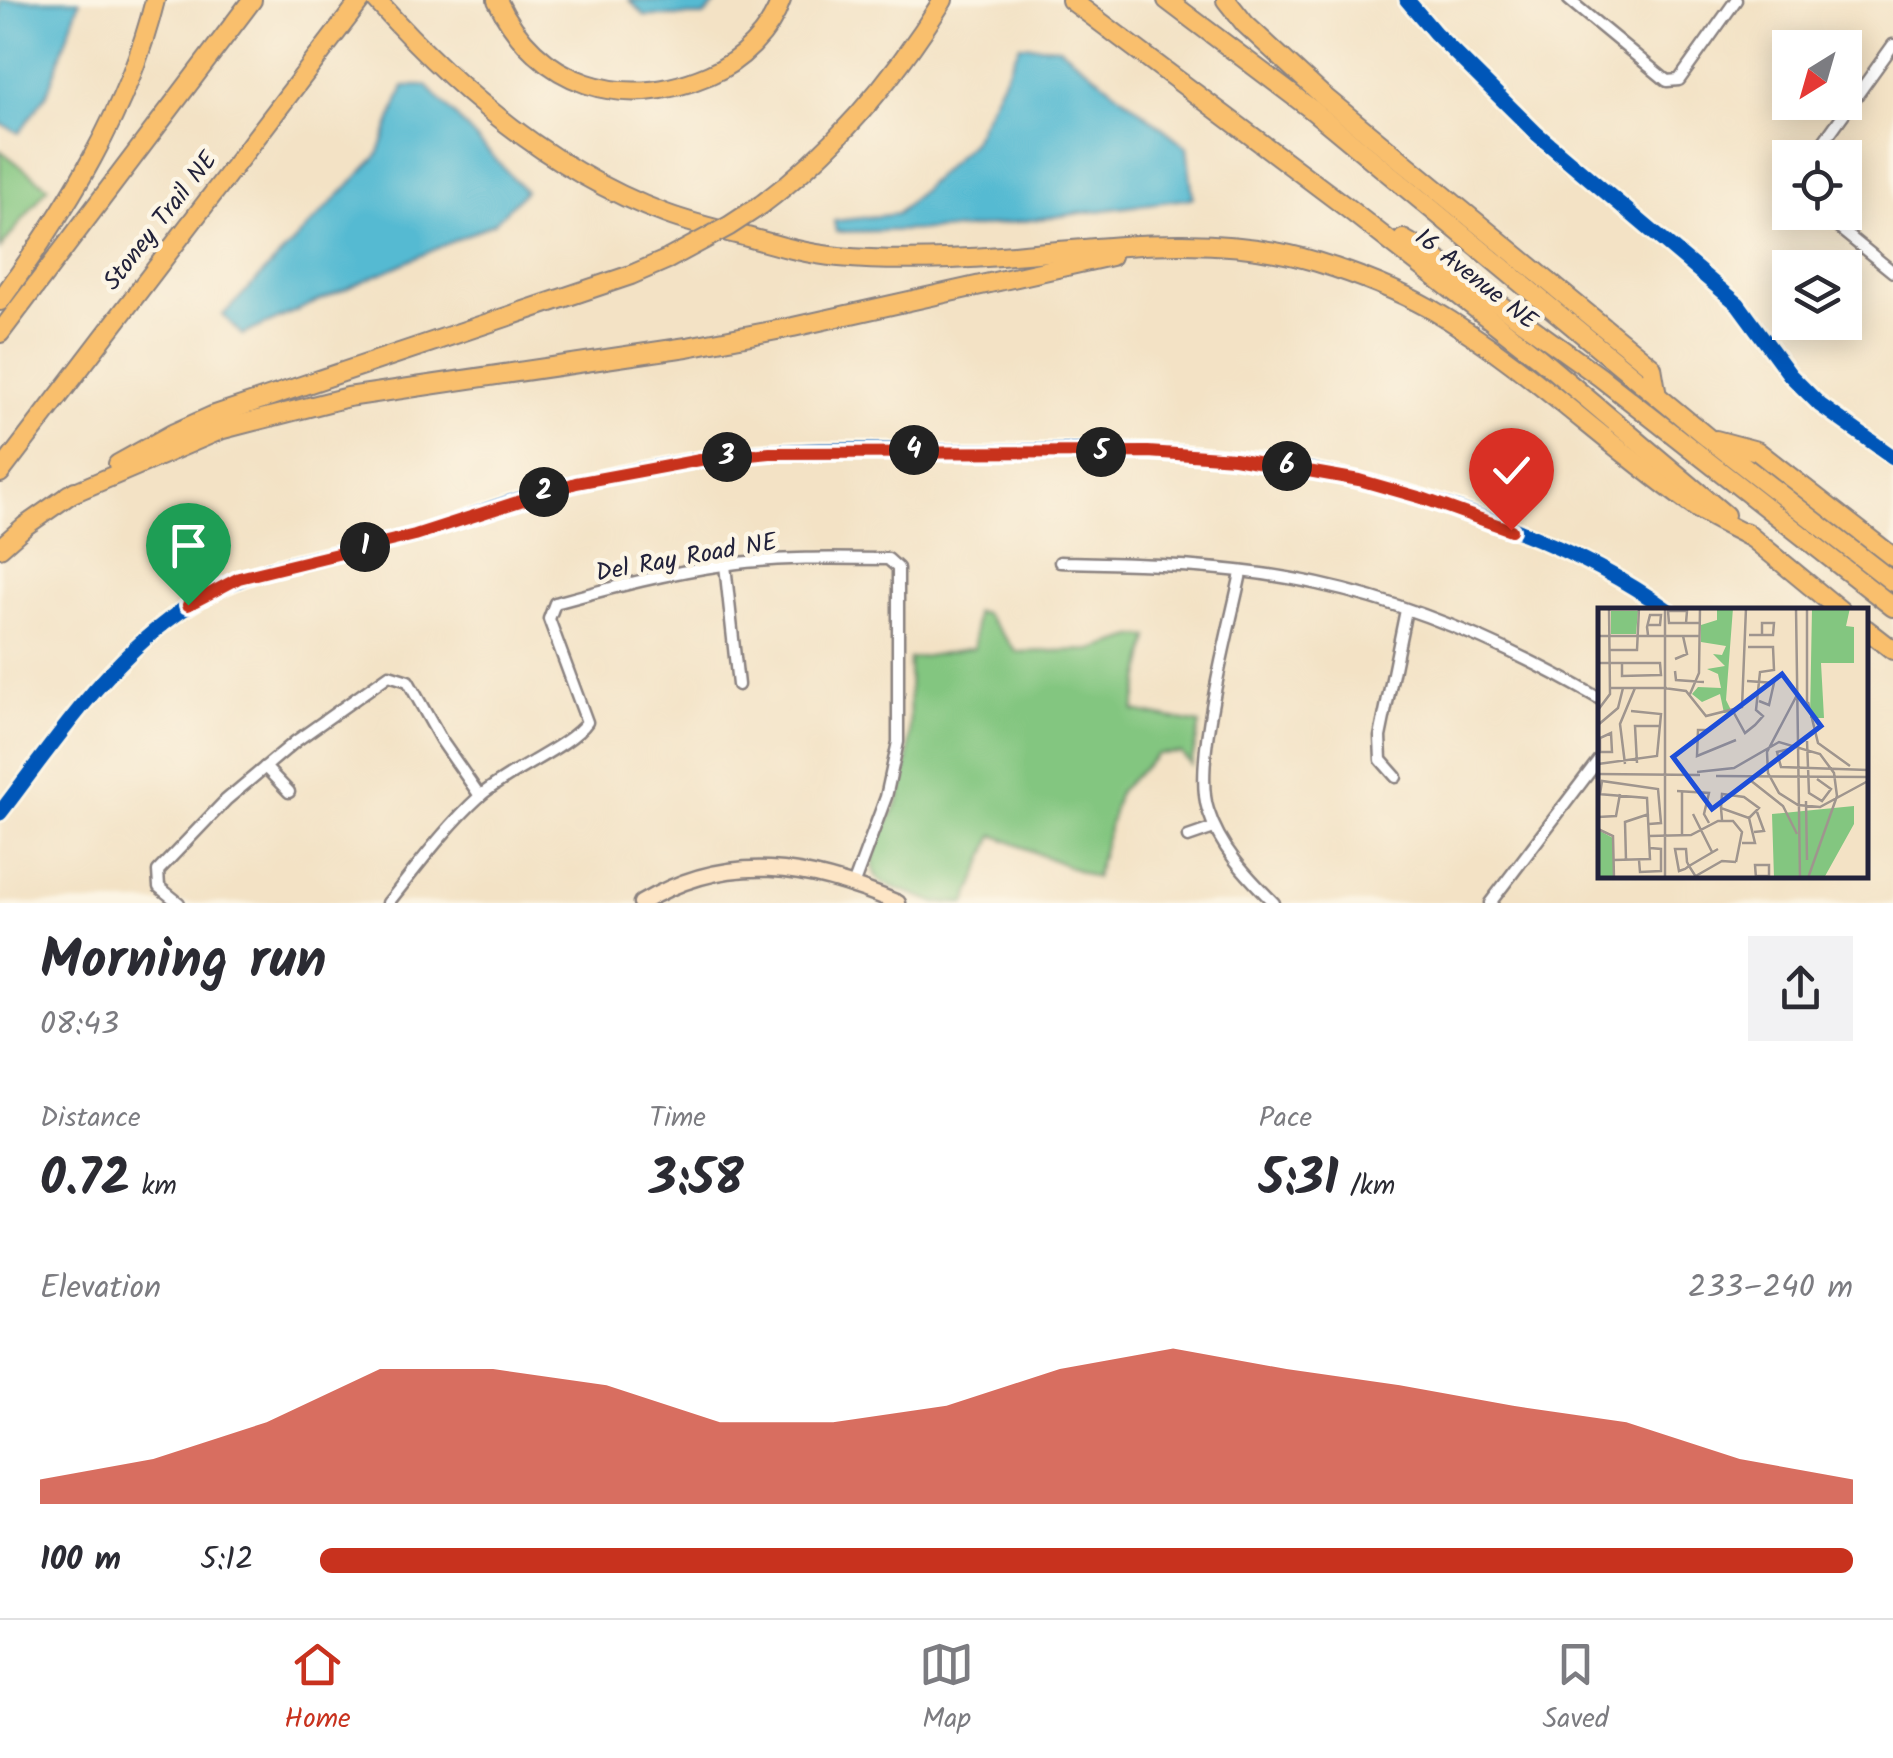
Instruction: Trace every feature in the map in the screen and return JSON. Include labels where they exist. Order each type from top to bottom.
[{"type":"highway","points":[[0,301],[51,230],[104,134],[129,77],[155,0]]},
{"type":"highway","points":[[0,333],[252,0]]},
{"type":"highway","points":[[376,0],[451,80],[508,126],[610,187],[664,214],[700,225],[817,254],[882,260],[1121,246],[1250,249],[1312,261],[1376,282],[1431,309],[1519,371],[1700,510],[1752,538]]},
{"type":"highway","points":[[497,0],[512,30],[553,68],[605,90],[643,92],[669,90],[722,70],[762,34],[782,0]]},
{"type":"highway","points":[[0,548],[68,495],[142,450],[212,416],[631,275],[729,226],[808,166],[878,95],[943,0]]},
{"type":"highway","name":"16 Avenue NE","points":[[1071,0],[1346,207],[1538,358],[1839,608]]},
{"type":"highway","name":"16 Avenue NE","points":[[1167,0],[1311,109],[1708,438],[1893,582]]},
{"type":"highway","points":[[1226,0],[1245,24],[1322,95],[1652,366],[1657,396]]},
{"type":"highway","name":"Stoney Trail NE","points":[[0,473],[357,5]]},
{"type":"highway","points":[[1346,207],[1428,254],[1600,377],[1893,607]]},
{"type":"highway","points":[[68,495],[223,429],[348,397],[688,347],[960,292],[1121,254],[1198,246]]},
{"type":"highway","points":[[1708,438],[1757,450],[1893,557]]},
{"type":"highway","points":[[1868,631],[1893,650]]},
{"type":"street","points":[[1568,0],[1667,81],[1679,80],[1736,0]]},
{"type":"street","points":[[1825,140],[1893,45]]},
{"type":"street","points":[[1841,230],[1893,272]]},
{"type":"street","name":"Del Ray Road NE","points":[[388,903],[480,796],[528,762],[579,734],[587,722],[550,619],[555,602],[725,564],[798,558],[888,558],[898,568],[898,742],[886,796],[854,884]]},
{"type":"street","points":[[1060,562],[1172,564],[1318,583],[1476,634],[1598,698]]},
{"type":"street","points":[[725,564],[738,686]]},
{"type":"street","points":[[1242,573],[1206,748],[1206,804],[1228,853],[1266,900]]},
{"type":"street","points":[[1396,777],[1381,760],[1380,736],[1406,610]]},
{"type":"street","points":[[178,903],[159,887],[158,871],[226,800],[296,741],[389,675],[408,681],[480,796]]},
{"type":"street","points":[[1490,903],[1598,761]]},
{"type":"street","points":[[266,767],[289,792]]},
{"type":"street","points":[[1188,837],[1214,828]]},
{"type":"street","points":[[641,903],[676,885],[714,873],[762,868],[813,872],[898,903]]},
{"type":"green space","points":[[0,150],[48,187],[0,249]]},
{"type":"green space","points":[[975,612],[985,614],[1017,652],[1092,650],[1137,636],[1149,637],[1134,711],[1200,724],[1191,765],[1181,753],[1158,754],[1119,791],[1095,878],[994,835],[966,903],[937,903],[882,883],[875,874],[874,854],[904,782],[910,730],[909,659],[974,648]]},
{"type":"water","points":[[0,0],[80,0],[47,94],[19,133],[0,123]]},
{"type":"water","points":[[629,0],[720,0],[704,16],[645,16]]},
{"type":"water","points":[[1020,45],[1059,47],[1187,147],[1193,198],[964,229],[836,232],[834,221],[897,214],[972,142]]},
{"type":"water","points":[[404,86],[427,86],[525,191],[494,223],[242,335],[223,315],[378,155]]},
{"type":"cycle path","points":[[1407,0],[1537,134],[1738,304],[1790,375],[1820,405],[1893,457]]},
{"type":"cycle path","points":[[0,813],[86,700],[135,648],[161,625],[216,590],[271,569],[415,535],[556,489],[649,468],[729,456],[828,450],[1132,451],[1287,466],[1402,492],[1518,531],[1573,555],[1664,608]]},
{"type":"route","points":[[188,605],[239,578],[415,535],[576,483],[700,460],[770,453],[1148,452],[1234,458],[1359,480],[1511,530]]}]
